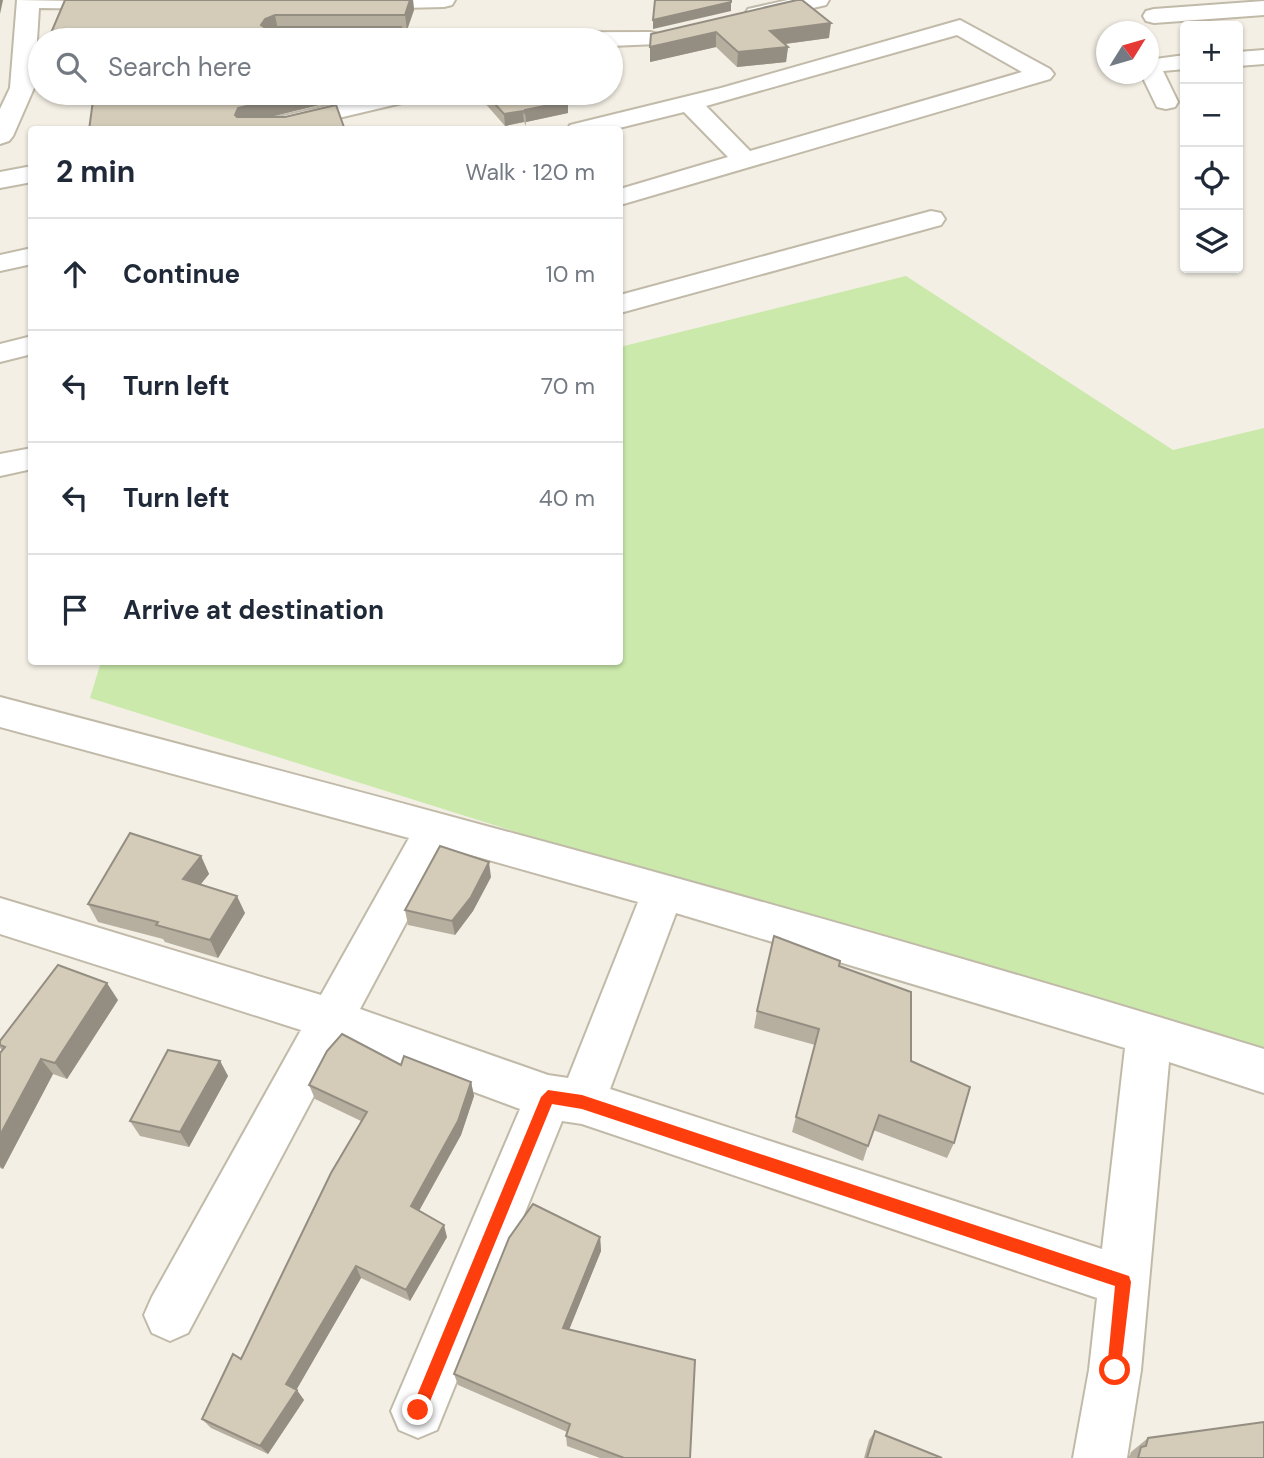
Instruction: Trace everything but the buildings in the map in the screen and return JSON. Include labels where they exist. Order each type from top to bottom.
[{"type":"street","points":[[344,2],[444,0]]},
{"type":"street","points":[[730,20],[818,0]]},
{"type":"street","points":[[31,28],[28,1],[138,2]]},
{"type":"street","points":[[1154,16],[1264,8]]},
{"type":"street","points":[[595,126],[689,103],[960,27],[1042,74],[623,196]]},
{"type":"street","points":[[623,45],[677,33]]},
{"type":"street","points":[[623,39],[650,39]]},
{"type":"street","points":[[1243,59],[1264,57]]},
{"type":"street","points":[[1166,102],[1151,69],[1155,65],[1180,62]]},
{"type":"street","points":[[0,136],[28,93]]},
{"type":"street","points":[[689,103],[746,161]]},
{"type":"street","points":[[270,126],[362,105]]},
{"type":"street","points":[[0,180],[28,175]]},
{"type":"street","points":[[623,303],[932,219]]},
{"type":"street","points":[[0,264],[28,257]]},
{"type":"street","points":[[0,353],[28,346]]},
{"type":"street","points":[[0,465],[28,459]]},
{"type":"street","points":[[0,712],[436,827],[663,891],[1149,1034],[1264,1071]]},
{"type":"street","points":[[170,1315],[436,827]]},
{"type":"street","points":[[418,1410],[663,891]]},
{"type":"street","points":[[0,916],[331,1019],[565,1099],[1123,1282]]},
{"type":"street","points":[[1100,1458],[1115,1370],[1149,1034]]},
{"type":"green space","points":[[906,276],[1173,450],[1264,428],[1264,1067],[90,698],[100,665],[623,665],[623,346]]},
{"type":"route","points":[[418,1410],[548,1097],[582,1102],[1123,1282],[1115,1370]]}]
